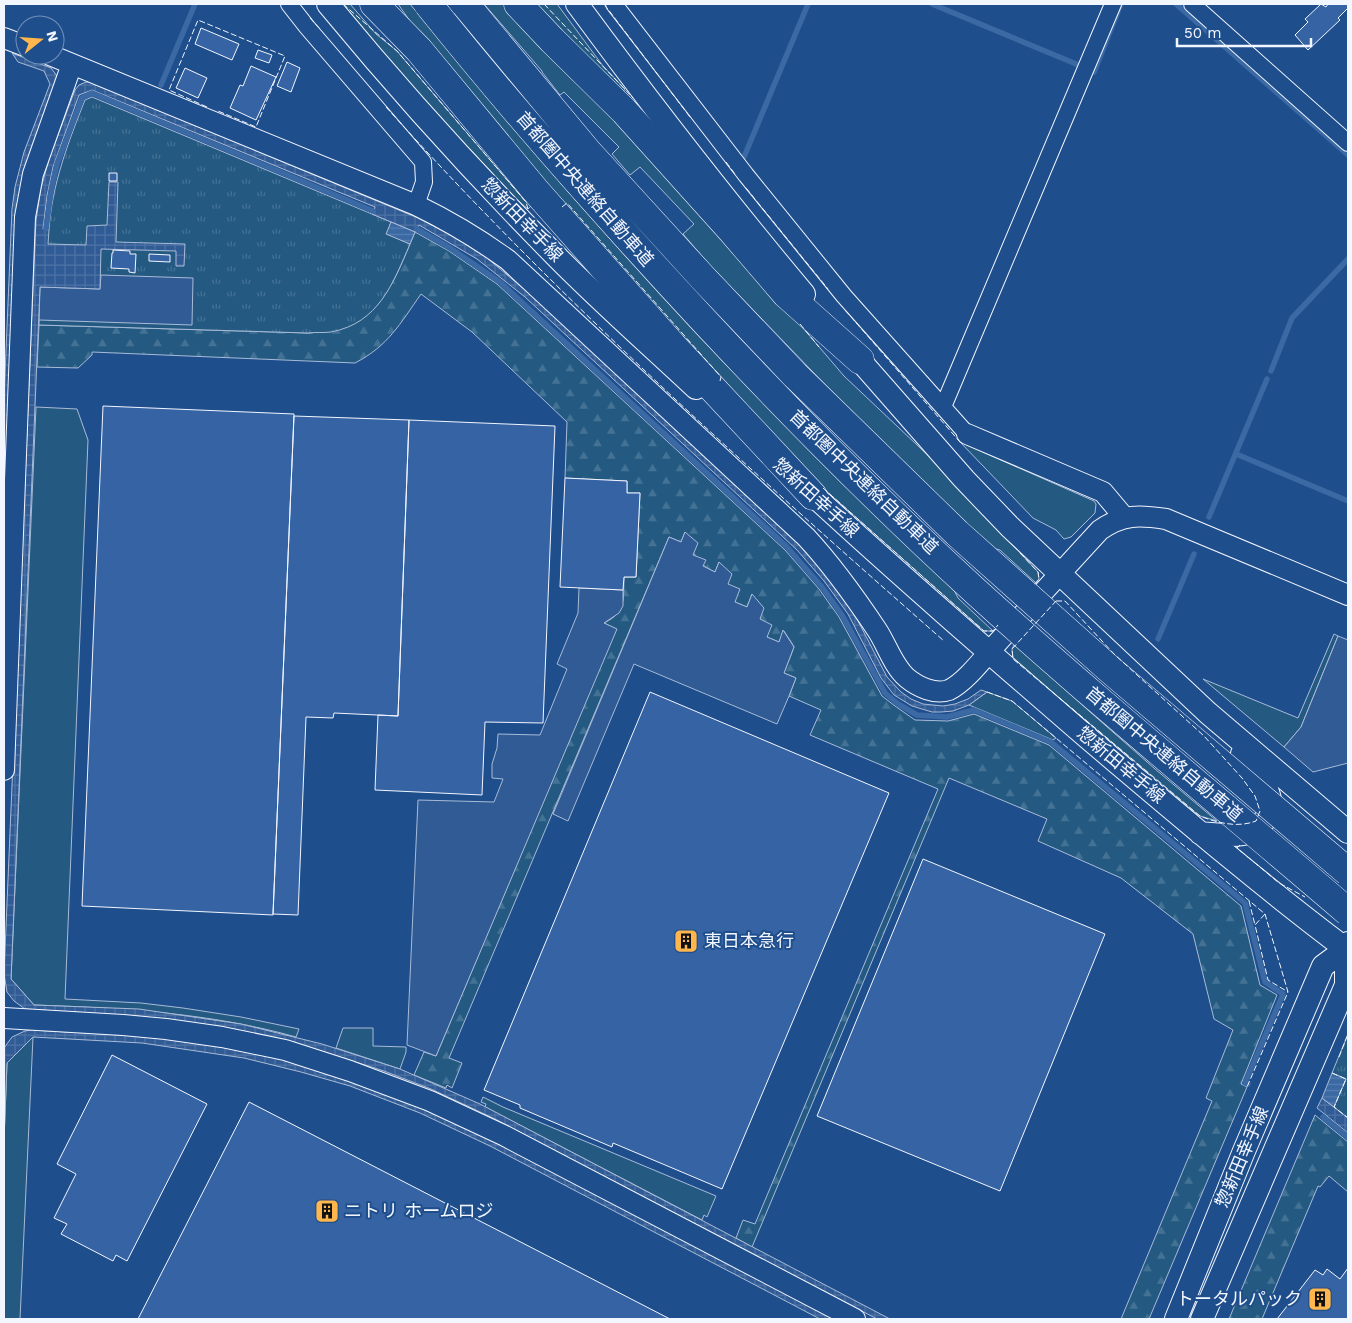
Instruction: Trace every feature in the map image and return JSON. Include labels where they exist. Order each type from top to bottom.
[{"type":"highway","points":[[374,4],[419,50],[535,190],[673,346],[813,496]]},
{"type":"highway","name":"首都圏中央連絡自動車道","points":[[428,4],[557,159],[704,323],[849,470],[1003,615],[1092,694],[1348,912]]},
{"type":"highway","name":"首都圏中央連絡自動車道","points":[[465,4],[587,150],[702,278],[795,375],[957,533],[1115,673],[1348,872]]},
{"type":"highway","points":[[518,4],[624,112],[732,231],[786,294],[860,360]]},
{"type":"main road","name":"惣新田幸手線","points":[[328,4],[440,133],[554,255],[813,496],[988,652],[1200,833],[1264,886],[1347,948]]},
{"type":"main road","points":[[577,4],[640,89],[753,234],[964,479],[1059,575],[1208,713],[1348,832]]},
{"type":"main road","points":[[1200,833],[1245,834],[1258,827],[1266,819],[1271,800],[1267,787],[1252,766],[1208,713]]},
{"type":"main road","name":"惣新田幸手線","points":[[1176,1319],[1226,1194],[1324,966],[1347,948]]},
{"type":"main road","name":"惣新田幸手線","points":[[1202,1319],[1346,985],[1347,948]]},
{"type":"street","points":[[289,4],[423,162],[424,182],[416,206]]},
{"type":"street","points":[[614,4],[740,168],[844,296],[967,434],[1103,492],[1124,517]]},
{"type":"street","points":[[943,407],[1113,4]]},
{"type":"street","points":[[1192,4],[1348,143]]},
{"type":"street","points":[[65,61],[440,216],[475,236],[508,260],[806,537],[850,589],[881,636],[894,662],[906,677],[919,686],[934,692],[949,690],[965,677],[1100,530],[1124,517],[1144,516],[1166,519],[1348,595]]},
{"type":"street","points":[[4,770],[26,217],[33,174],[72,64]]},
{"type":"street","points":[[4,1018],[123,1025],[222,1037],[284,1050],[350,1071],[430,1100],[503,1135],[855,1319]]},
{"type":"green space","points":[[343,4],[350,4],[376,34],[397,51],[526,202],[532,205],[528,209],[516,199],[407,81]]},
{"type":"green space","points":[[398,4],[410,4],[513,128],[655,289],[724,363],[821,461],[954,590],[958,598],[993,631],[984,631],[797,465],[604,255],[417,31]]},
{"type":"green space","points":[[484,4],[506,4],[732,245],[844,376],[934,461],[1038,572],[1039,579],[1036,583],[1000,550],[992,548],[863,424],[707,262],[683,234],[694,224],[640,167],[630,175],[612,154],[619,147],[564,92],[560,95],[542,71]]},
{"type":"green space","points":[[536,4],[557,4],[603,66],[625,89],[622,93]]},
{"type":"green space","points":[[92,97],[391,222],[387,234],[410,244],[390,287],[382,299],[361,320],[331,332],[308,333],[39,325],[42,229],[49,230],[57,180],[62,164],[85,100]]},
{"type":"green space","points":[[415,232],[449,251],[497,284],[785,550],[819,589],[839,617],[882,696],[915,720],[948,721],[974,714],[1049,745],[1241,906],[1260,985],[1277,995],[1241,1084],[1247,1087],[1149,1319],[1121,1319],[1212,1101],[1206,1098],[1233,1030],[1214,1019],[1193,934],[1121,878],[1038,841],[1047,819],[949,778],[752,1247],[736,1238],[743,1220],[755,1224],[938,789],[810,735],[821,710],[789,696],[796,678],[784,673],[794,647],[784,631],[779,642],[767,637],[752,594],[747,607],[735,602],[719,562],[715,572],[703,565],[692,551],[685,532],[681,542],[669,537],[449,1058],[462,1063],[452,1088],[447,1085],[446,1088],[414,1075],[424,1052],[436,1056],[616,629],[604,623],[617,614],[620,609],[623,598],[624,577],[636,577],[640,493],[627,493],[627,481],[565,478],[567,422],[472,332],[421,294],[400,325],[385,342],[355,363],[92,352],[92,355],[78,368],[37,367],[39,325],[308,333],[328,332],[349,326],[363,318],[385,294],[394,279]]},
{"type":"green space","points":[[36,407],[77,409],[88,440],[65,999],[141,1003],[241,1017],[299,1029],[296,1037],[232,1022],[199,1017],[133,1010],[34,1005],[11,979]]},
{"type":"green space","points":[[960,442],[1094,501],[1096,504],[1095,513],[1071,537],[1064,539],[1056,530],[1033,518]]},
{"type":"green space","points":[[1334,634],[1338,636],[1301,727],[1284,747],[1203,679],[1298,718]]},
{"type":"green space","points":[[1014,645],[1217,821],[1200,816],[1192,810],[1013,659],[1012,649]]},
{"type":"green space","points":[[987,692],[1012,701],[1056,738],[1053,740],[969,705]]},
{"type":"green space","points":[[343,1028],[373,1028],[373,1046],[406,1047],[400,1069],[336,1048]]},
{"type":"green space","points":[[1348,1034],[1348,1118],[1334,1107],[1346,1079],[1332,1073]]},
{"type":"green space","points":[[33,1037],[20,1319],[4,1319],[4,1140],[7,1063]]},
{"type":"green space","points":[[483,1097],[716,1196],[707,1217],[704,1215],[702,1220],[485,1107],[486,1104],[481,1102]]},
{"type":"green space","points":[[1315,1115],[1348,1142],[1348,1192],[1329,1176],[1320,1187],[1318,1186],[1262,1319],[1229,1319]]},
{"type":"shaded area","points":[[27,65],[43,65],[51,68],[57,76],[56,84],[31,149],[22,181],[6,479],[4,482],[4,398],[12,209],[15,187],[24,152],[50,84],[44,71]]},
{"type":"shaded area","points":[[90,82],[418,218],[453,236],[487,258],[531,295],[811,556],[841,594],[857,619],[887,677],[901,692],[923,704],[943,706],[968,699],[981,690],[987,692],[969,705],[953,711],[941,712],[932,712],[912,706],[894,695],[881,678],[848,614],[824,581],[797,550],[525,297],[477,259],[419,225],[415,232],[372,214],[375,207],[92,90],[79,95],[53,167],[43,229],[49,230],[48,244],[86,245],[87,226],[107,225],[109,182],[118,182],[116,242],[185,244],[184,266],[176,266],[176,251],[101,249],[100,289],[40,287],[11,979],[34,1005],[139,1009],[241,1024],[322,1044],[400,1069],[480,1104],[890,1319],[877,1319],[495,1119],[431,1089],[384,1071],[293,1042],[217,1026],[136,1016],[25,1009],[14,1001],[7,992],[4,974],[36,220],[41,188],[50,156],[75,90],[79,85]]},
{"type":"shaded area","points":[[391,222],[415,232],[410,244],[386,234]]},
{"type":"shaded area","points":[[101,275],[193,278],[192,325],[39,320],[40,287],[100,289]]},
{"type":"shaded area","points":[[685,532],[698,543],[693,555],[706,560],[703,566],[715,572],[719,562],[732,574],[728,584],[740,589],[735,602],[747,607],[752,594],[764,608],[760,619],[772,625],[767,637],[779,642],[783,630],[794,647],[784,673],[796,678],[789,696],[777,724],[634,664],[568,821],[553,814],[669,537],[681,542]]},
{"type":"shaded area","points":[[579,588],[623,590],[623,606],[619,613],[604,623],[617,629],[436,1056],[407,1045],[418,800],[494,802],[503,779],[492,778],[492,764],[497,748],[498,734],[540,735],[567,669],[557,664],[578,613]]},
{"type":"shaded area","points":[[1338,636],[1348,640],[1348,763],[1313,772],[1284,747],[1301,727]]},
{"type":"shaded area","points":[[31,1030],[156,1037],[224,1047],[284,1060],[370,1086],[475,1131],[834,1319],[820,1319],[490,1146],[420,1113],[350,1086],[244,1058],[142,1043],[33,1037],[7,1063],[4,1140],[4,1048],[12,1037]]},
{"type":"shaded area","points":[[1332,1073],[1346,1079],[1334,1107],[1322,1098]]},
{"type":"shaded area","points":[[1322,1098],[1348,1118],[1348,1133],[1317,1108]]},
{"type":"building","points":[[1321,4],[1326,7],[1328,4],[1348,4],[1348,8],[1338,18],[1340,20],[1308,50],[1295,35],[1308,22],[1305,19]]},
{"type":"building","points":[[201,28],[239,44],[232,60],[195,44]]},
{"type":"building","points":[[258,50],[272,55],[269,63],[255,58]]},
{"type":"building","points":[[287,62],[300,68],[291,92],[277,86]]},
{"type":"building","points":[[251,66],[276,77],[256,120],[230,108],[240,85],[243,86]]},
{"type":"building","points":[[185,68],[207,78],[198,98],[176,88]]},
{"type":"building","points":[[109,173],[117,173],[117,181],[109,181]]},
{"type":"building","points":[[113,250],[130,251],[130,254],[136,254],[135,273],[129,272],[129,269],[111,268]]},
{"type":"building","points":[[149,254],[170,255],[170,262],[149,261]]},
{"type":"building","points":[[103,406],[294,414],[273,915],[82,906]]},
{"type":"building","points":[[294,416],[409,420],[398,716],[334,713],[333,718],[306,717],[298,915],[273,914]]},
{"type":"building","points":[[409,420],[555,426],[543,723],[485,722],[482,795],[375,790],[378,715],[398,716]]},
{"type":"building","points":[[565,478],[627,481],[627,493],[640,493],[636,577],[624,577],[623,590],[560,587]]},
{"type":"building","name":"東日本急行","points":[[650,692],[889,793],[722,1189],[613,1143],[612,1147],[520,1108],[520,1105],[484,1090]]},
{"type":"building","points":[[923,859],[1105,934],[1000,1191],[817,1116]]},
{"type":"building","points":[[112,1055],[207,1104],[127,1261],[116,1255],[113,1261],[61,1234],[67,1224],[54,1218],[76,1174],[57,1164]]},
{"type":"building","name":"ニトリ ホームロジ","points":[[249,1102],[670,1319],[138,1319]]},
{"type":"building","name":"トータルパック","points":[[1348,1268],[1348,1319],[1277,1319],[1315,1270],[1323,1275],[1327,1269],[1340,1279]]},
{"type":"waterway","points":[[161,85],[195,4]]},
{"type":"waterway","points":[[744,157],[808,4]]},
{"type":"waterway","points":[[932,4],[1081,66]]},
{"type":"waterway","points":[[1092,71],[1094,72],[1121,4]]},
{"type":"waterway","points":[[1176,4],[1348,155]]},
{"type":"waterway","points":[[46,229],[57,164],[82,98],[92,93],[373,211]]},
{"type":"waterway","points":[[417,229],[450,248],[500,282],[786,546],[822,587],[842,615],[885,693],[898,704],[917,715],[947,717],[974,710],[1051,742],[1245,903],[1265,982],[1283,994],[1245,1083],[1248,1084]]},
{"type":"waterway","points":[[1271,371],[1292,318],[1348,259]]},
{"type":"waterway","points":[[1209,517],[1267,379]]},
{"type":"waterway","points":[[1236,454],[1348,501]]},
{"type":"waterway","points":[[1158,639],[1194,554]]},
{"type":"waterway","points":[[1323,1117],[1348,1137]]},
{"type":"fence","points":[[343,4],[397,51],[526,202],[528,209]]},
{"type":"fence","points":[[544,4],[633,98]]},
{"type":"fence","points":[[604,4],[690,117]]},
{"type":"fence","points":[[310,18],[320,29]]},
{"type":"fence","points":[[207,107],[169,90],[198,20],[285,56],[256,127],[218,111]]},
{"type":"fence","points":[[386,107],[451,178],[587,316],[728,448],[944,641]]},
{"type":"fence","points":[[726,162],[735,174]]},
{"type":"fence","points":[[746,188],[828,289]]},
{"type":"fence","points":[[562,207],[567,203],[721,377],[720,381]]},
{"type":"fence","points":[[845,310],[960,442]]},
{"type":"fence","points":[[800,324],[819,347]]},
{"type":"fence","points":[[823,488],[984,631],[993,631],[998,625]]},
{"type":"fence","points":[[1020,553],[1038,572],[1039,579],[1033,586]]},
{"type":"fence","points":[[1056,601],[1065,601],[1114,654],[1204,736],[1242,778],[1255,796],[1260,811],[1256,821],[1228,824],[1200,816],[1013,659],[1012,649],[1056,601]]},
{"type":"fence","points":[[987,692],[1012,701],[1265,914],[1288,992],[1247,1087]]},
{"type":"fence","points":[[1240,845],[1237,848],[1279,883],[1305,897]]},
{"type":"fence","points":[[1249,901],[1255,925]]},
{"type":"fence","points":[[1265,914],[1255,925],[1268,980],[1288,992]]},
{"type":"fence","points":[[1339,1057],[1348,1034]]},
{"type":"fence","points":[[1332,1073],[1346,1079],[1334,1107],[1348,1118]]},
{"type":"place","name":"東日本急行","points":[[686,941]]},
{"type":"place","name":"ニトリ ホームロジ","points":[[327,1211]]},
{"type":"place","name":"トータルパック","points":[[1320,1299]]}]
